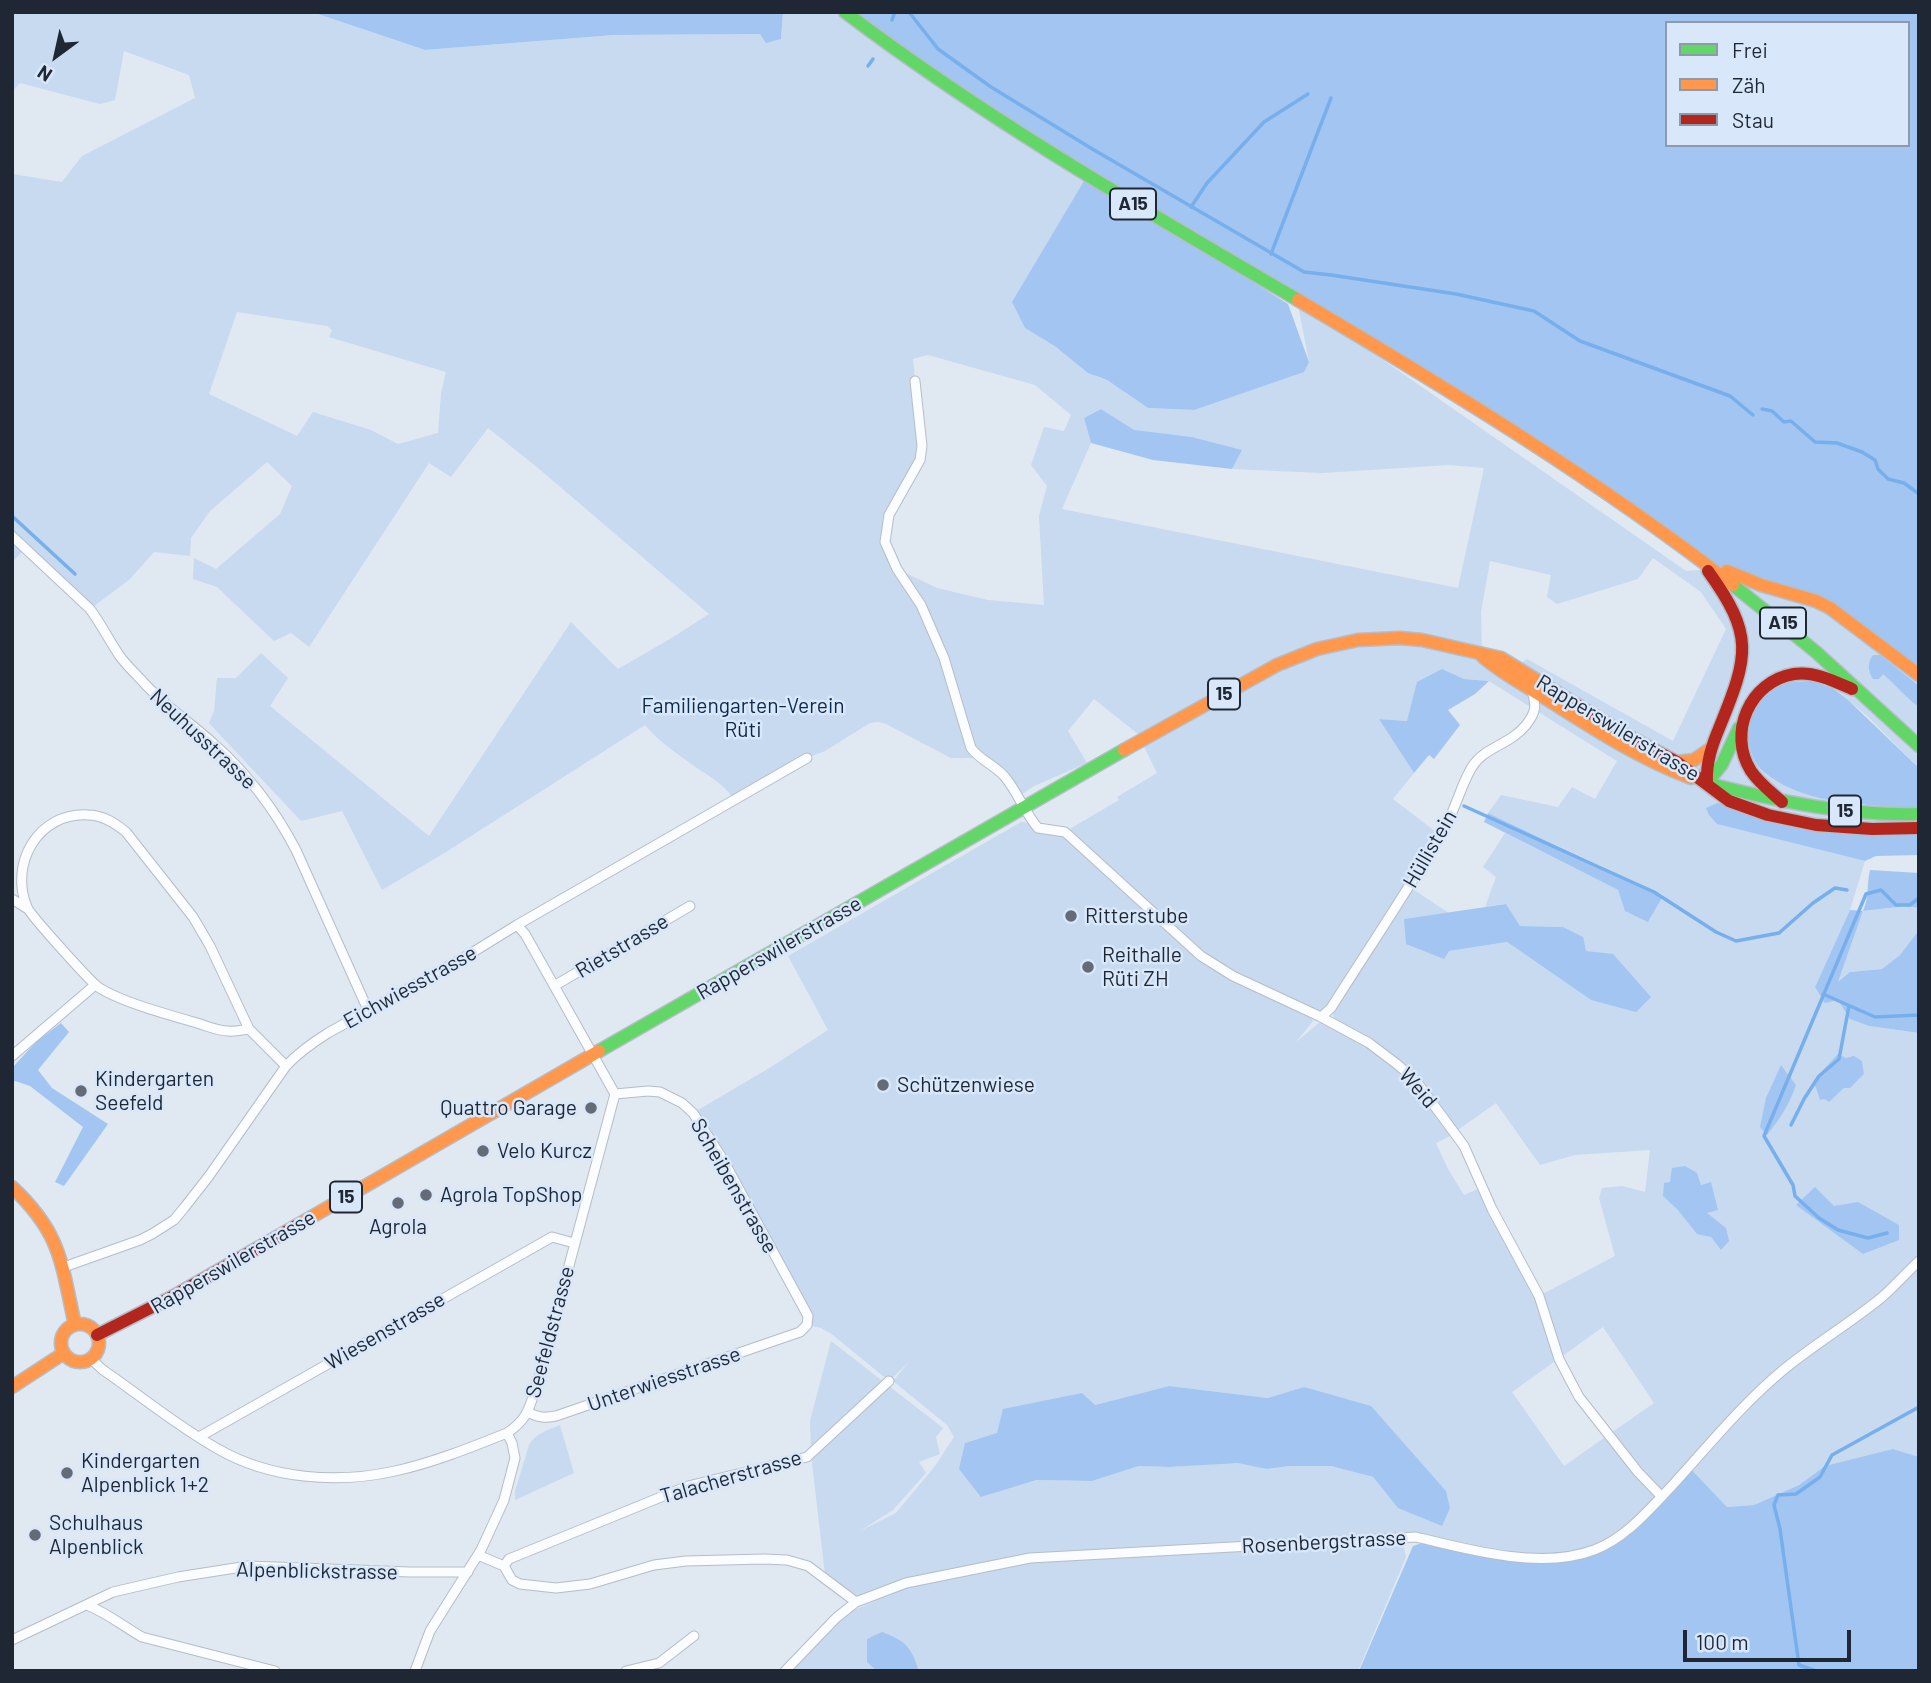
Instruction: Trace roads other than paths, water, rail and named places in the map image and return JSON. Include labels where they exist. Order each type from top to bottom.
[{"type":"main road","name":"A15","points":[[845,12],[919,68],[1008,127],[1542,449],[1738,586],[1794,632],[1919,746]]},
{"type":"main road","points":[[1697,557],[1761,585],[1816,601],[1830,608],[1919,675]]},
{"type":"main road","points":[[1697,557],[1735,612],[1744,646],[1738,684],[1710,749],[1706,769],[1707,783]]},
{"type":"main road","name":"Rapperswilerstrasse","points":[[97,1335],[172,1297],[1024,807],[1277,665],[1317,649],[1356,640],[1390,638],[1444,644],[1482,656],[1501,658],[1623,733],[1677,762],[1707,783]]},
{"type":"main road","name":"Rapperswilerstrasse","points":[[1482,656],[1496,670],[1617,743],[1673,772],[1707,783]]},
{"type":"main road","points":[[1707,783],[1718,772],[1749,705],[1757,693],[1770,683],[1786,675],[1802,674],[1819,676],[1864,694]]},
{"type":"main road","points":[[1742,720],[1742,754],[1758,780],[1782,802]]},
{"type":"main road","points":[[1677,762],[1693,760],[1710,749]]},
{"type":"main road","name":"15","points":[[1707,783],[1782,802],[1861,813],[1919,814]]},
{"type":"main road","name":"15","points":[[1707,783],[1730,802],[1795,821],[1872,829],[1919,828]]},
{"type":"main road","points":[[12,1187],[31,1205],[56,1244],[64,1267],[75,1325]]},
{"type":"main road","points":[[86,1325],[97,1335],[99,1345],[91,1359],[74,1362],[64,1353],[61,1342],[68,1328],[86,1325]]},
{"type":"main road","points":[[12,1387],[64,1353]]},
{"type":"street","points":[[915,381],[922,446],[919,460],[889,514],[886,542],[897,569],[921,605],[944,658],[971,748],[979,758],[1003,775],[1024,807]]},
{"type":"street","name":"Neuhusstrasse","points":[[12,536],[90,609],[120,655],[143,682],[214,744],[262,795],[296,850],[368,1010]]},
{"type":"street","name":"Hüllistein","points":[[1321,1017],[1331,1008],[1415,875],[1448,820],[1472,767],[1480,757],[1514,738],[1534,716],[1536,709],[1532,690]]},
{"type":"street","name":"Eichwiesstrasse","points":[[64,1267],[141,1240],[174,1220],[209,1176],[286,1066],[308,1046],[807,758]]},
{"type":"street","name":"Weid","points":[[1024,807],[1038,828],[1065,832],[1182,940],[1213,965],[1369,1043],[1416,1081],[1464,1146],[1492,1209],[1539,1296],[1559,1359],[1580,1397],[1638,1472],[1661,1496]]},
{"type":"street","points":[[28,909],[21,884],[22,863],[28,848],[39,835],[66,818],[87,814],[114,822],[132,839],[193,917],[210,946],[249,1029],[286,1066]]},
{"type":"street","points":[[12,899],[28,909],[95,985],[113,996],[226,1031],[249,1029]]},
{"type":"street","name":"Rietstrasse","points":[[554,986],[690,906]]},
{"type":"street","name":"Rietstrasse","points":[[517,925],[525,934],[592,1055]]},
{"type":"street","points":[[12,1056],[95,985]]},
{"type":"street","points":[[592,1055],[615,1094]]},
{"type":"street","name":"Scheibenstrasse","points":[[615,1094],[660,1092],[682,1102],[695,1115],[722,1158],[808,1316],[807,1325],[800,1332]]},
{"type":"street","name":"Seefeldstrasse","points":[[507,1433],[520,1424],[528,1412],[537,1385],[615,1094]]},
{"type":"street","name":"Wiesenstrasse","points":[[199,1437],[552,1237],[574,1243]]},
{"type":"street","name":"Rosenbergstrasse","points":[[785,1671],[836,1618],[856,1602],[906,1583],[1030,1558],[1416,1537],[1503,1556],[1559,1558],[1594,1550],[1616,1538],[1644,1514],[1754,1396],[1783,1370],[1882,1298],[1919,1261]]},
{"type":"street","name":"Unterwiesstrasse","points":[[528,1412],[542,1418],[556,1416],[800,1332]]},
{"type":"street","points":[[91,1359],[219,1450],[243,1462],[281,1473],[323,1477],[395,1471],[507,1433],[515,1458],[504,1500],[478,1555],[430,1631],[415,1671]]},
{"type":"street","name":"Talacherstrasse","points":[[504,1566],[509,1559],[688,1486],[807,1457],[889,1381]]},
{"type":"street","points":[[478,1555],[504,1566],[512,1580],[520,1584],[556,1588],[590,1584],[653,1565],[686,1561],[787,1560],[808,1566],[856,1602]]},
{"type":"street","name":"Alpenblickstrasse","points":[[12,1640],[113,1592],[178,1577],[248,1566],[468,1572]]},
{"type":"street","points":[[87,1605],[105,1613],[142,1637],[274,1671]]},
{"type":"street","points":[[626,1671],[659,1663],[694,1636]]},
{"type":"waterway","points":[[892,20],[895,12]]},
{"type":"waterway","points":[[909,12],[938,49],[991,87],[1304,272],[1456,294],[1534,311],[1580,341],[1730,396],[1753,415]]},
{"type":"waterway","points":[[868,66],[873,59]]},
{"type":"waterway","points":[[1191,207],[1207,183],[1264,122],[1308,94]]},
{"type":"waterway","points":[[1271,254],[1331,98]]},
{"type":"waterway","points":[[1762,409],[1772,411],[1784,422],[1791,421],[1815,442],[1837,443],[1862,452],[1875,460],[1878,469],[1888,479],[1904,483],[1919,494]]},
{"type":"waterway","points":[[12,516],[75,574]]},
{"type":"waterway","points":[[1464,806],[1654,892],[1716,932],[1736,941],[1779,933],[1835,888],[1847,890]]},
{"type":"waterway","points":[[1887,1233],[1868,1238],[1838,1230],[1819,1218],[1795,1196],[1793,1185],[1764,1136],[1866,894],[1881,890],[1896,905],[1910,905],[1919,898]]},
{"type":"waterway","points":[[1823,994],[1875,1017],[1919,1015]]},
{"type":"waterway","points":[[1791,1125],[1819,1076],[1839,1059],[1849,1006]]},
{"type":"waterway","points":[[1816,1671],[1799,1665],[1780,1529],[1774,1505],[1778,1495],[1796,1494],[1820,1477],[1832,1455],[1919,1407]]},
{"type":"place","name":"Ritterstube","points":[[1071,916]]},
{"type":"place","name":"Reithalle Rüti ZH","points":[[1088,967]]},
{"type":"place","name":"Schützenwiese","points":[[883,1085]]},
{"type":"place","name":"Kindergarten Seefeld","points":[[81,1091]]},
{"type":"place","name":"Quattro Garage","points":[[591,1108]]},
{"type":"place","name":"Velo Kurcz","points":[[483,1151]]},
{"type":"place","name":"Agrola TopShop","points":[[426,1195]]},
{"type":"place","name":"Agrola","points":[[398,1203]]},
{"type":"place","name":"Kindergarten Alpenblick 1+2","points":[[67,1473]]},
{"type":"place","name":"Schulhaus Alpenblick","points":[[35,1535]]},
{"type":"park label","name":"Familiengarten-Verein Rüti","points":[[743,718]]}]
